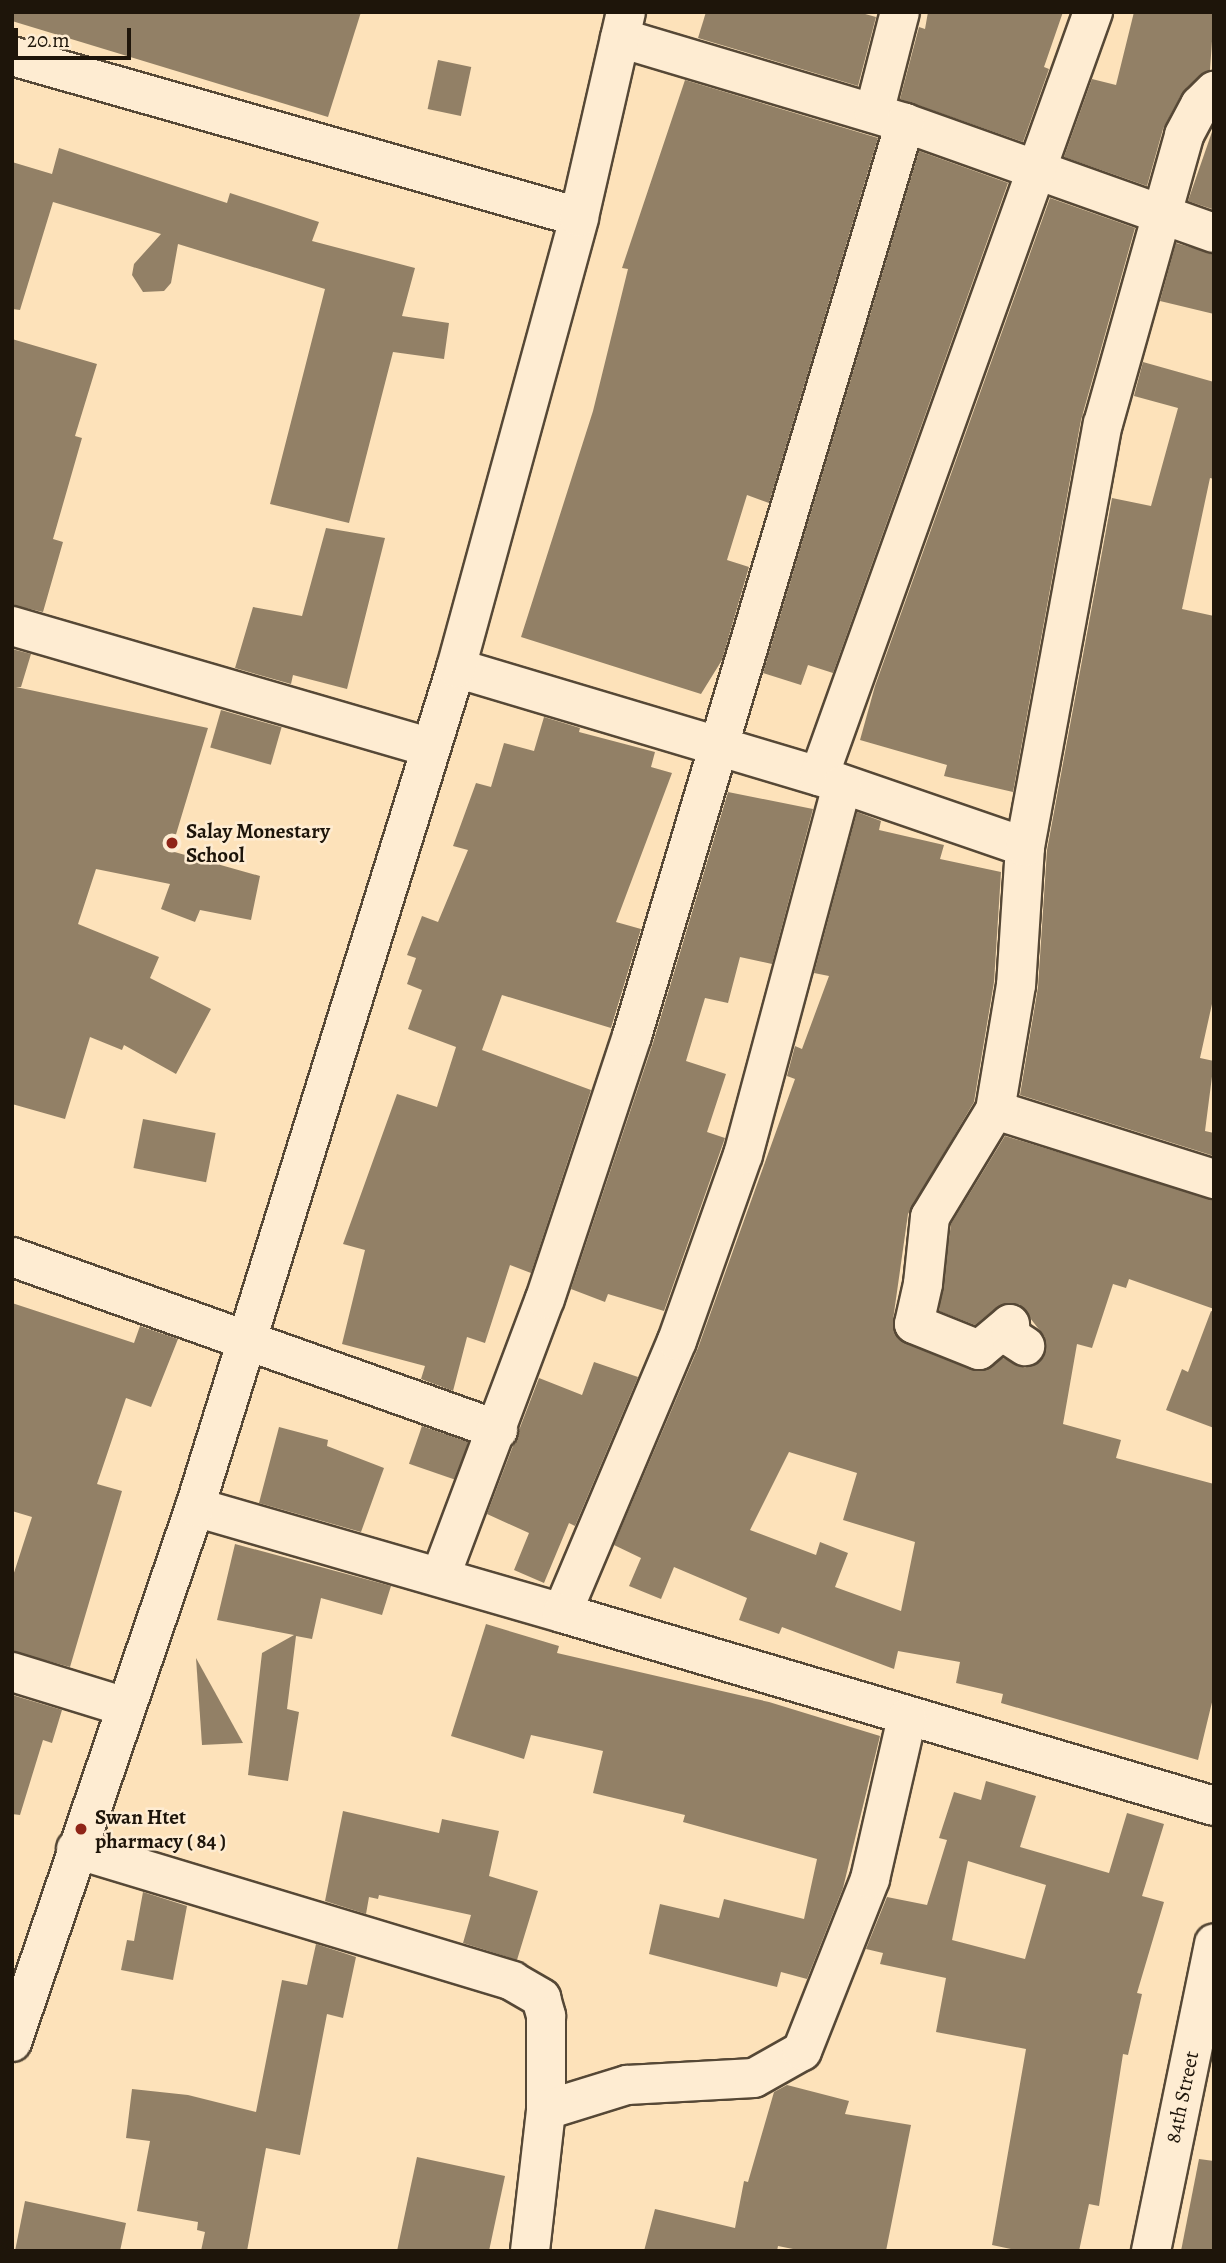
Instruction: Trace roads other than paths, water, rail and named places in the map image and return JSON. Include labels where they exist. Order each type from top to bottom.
[{"type":"street","points":[[441,1575],[498,1430],[632,1036],[720,748],[889,118],[900,12]]},
{"type":"street","points":[[562,1613],[677,1341],[743,1155],[830,780],[1093,12]]},
{"type":"street","points":[[12,2042],[195,1507],[456,668],[579,217],[623,25],[1214,233]]},
{"type":"street","points":[[12,56],[579,217]]},
{"type":"street","points":[[1025,1346],[1010,1337],[1010,1324],[979,1350],[914,1324],[930,1217],[995,1110],[1016,985],[1024,847],[1103,424],[1184,135],[1200,105],[1214,91]]},
{"type":"street","points":[[12,626],[431,748]]},
{"type":"street","points":[[456,668],[830,780],[1024,847]]},
{"type":"street","points":[[995,1110],[1214,1179]]},
{"type":"street","points":[[12,1257],[498,1430]]},
{"type":"street","points":[[195,1507],[441,1575],[907,1718],[1214,1806]]},
{"type":"street","points":[[12,1672],[126,1707]]},
{"type":"street","points":[[546,2110],[627,2085],[754,2078],[802,2051],[870,1879],[907,1718]]},
{"type":"street","points":[[76,1849],[512,1981],[541,1998],[547,2016],[546,2110],[530,2251]]},
{"type":"street","name":"84th Street","points":[[1151,2251],[1214,1943]]},
{"type":"place","name":"Salay Monestary School","points":[[172,843]]},
{"type":"place","name":"Swan Htet pharmacy ( 84 )","points":[[81,1829]]}]
